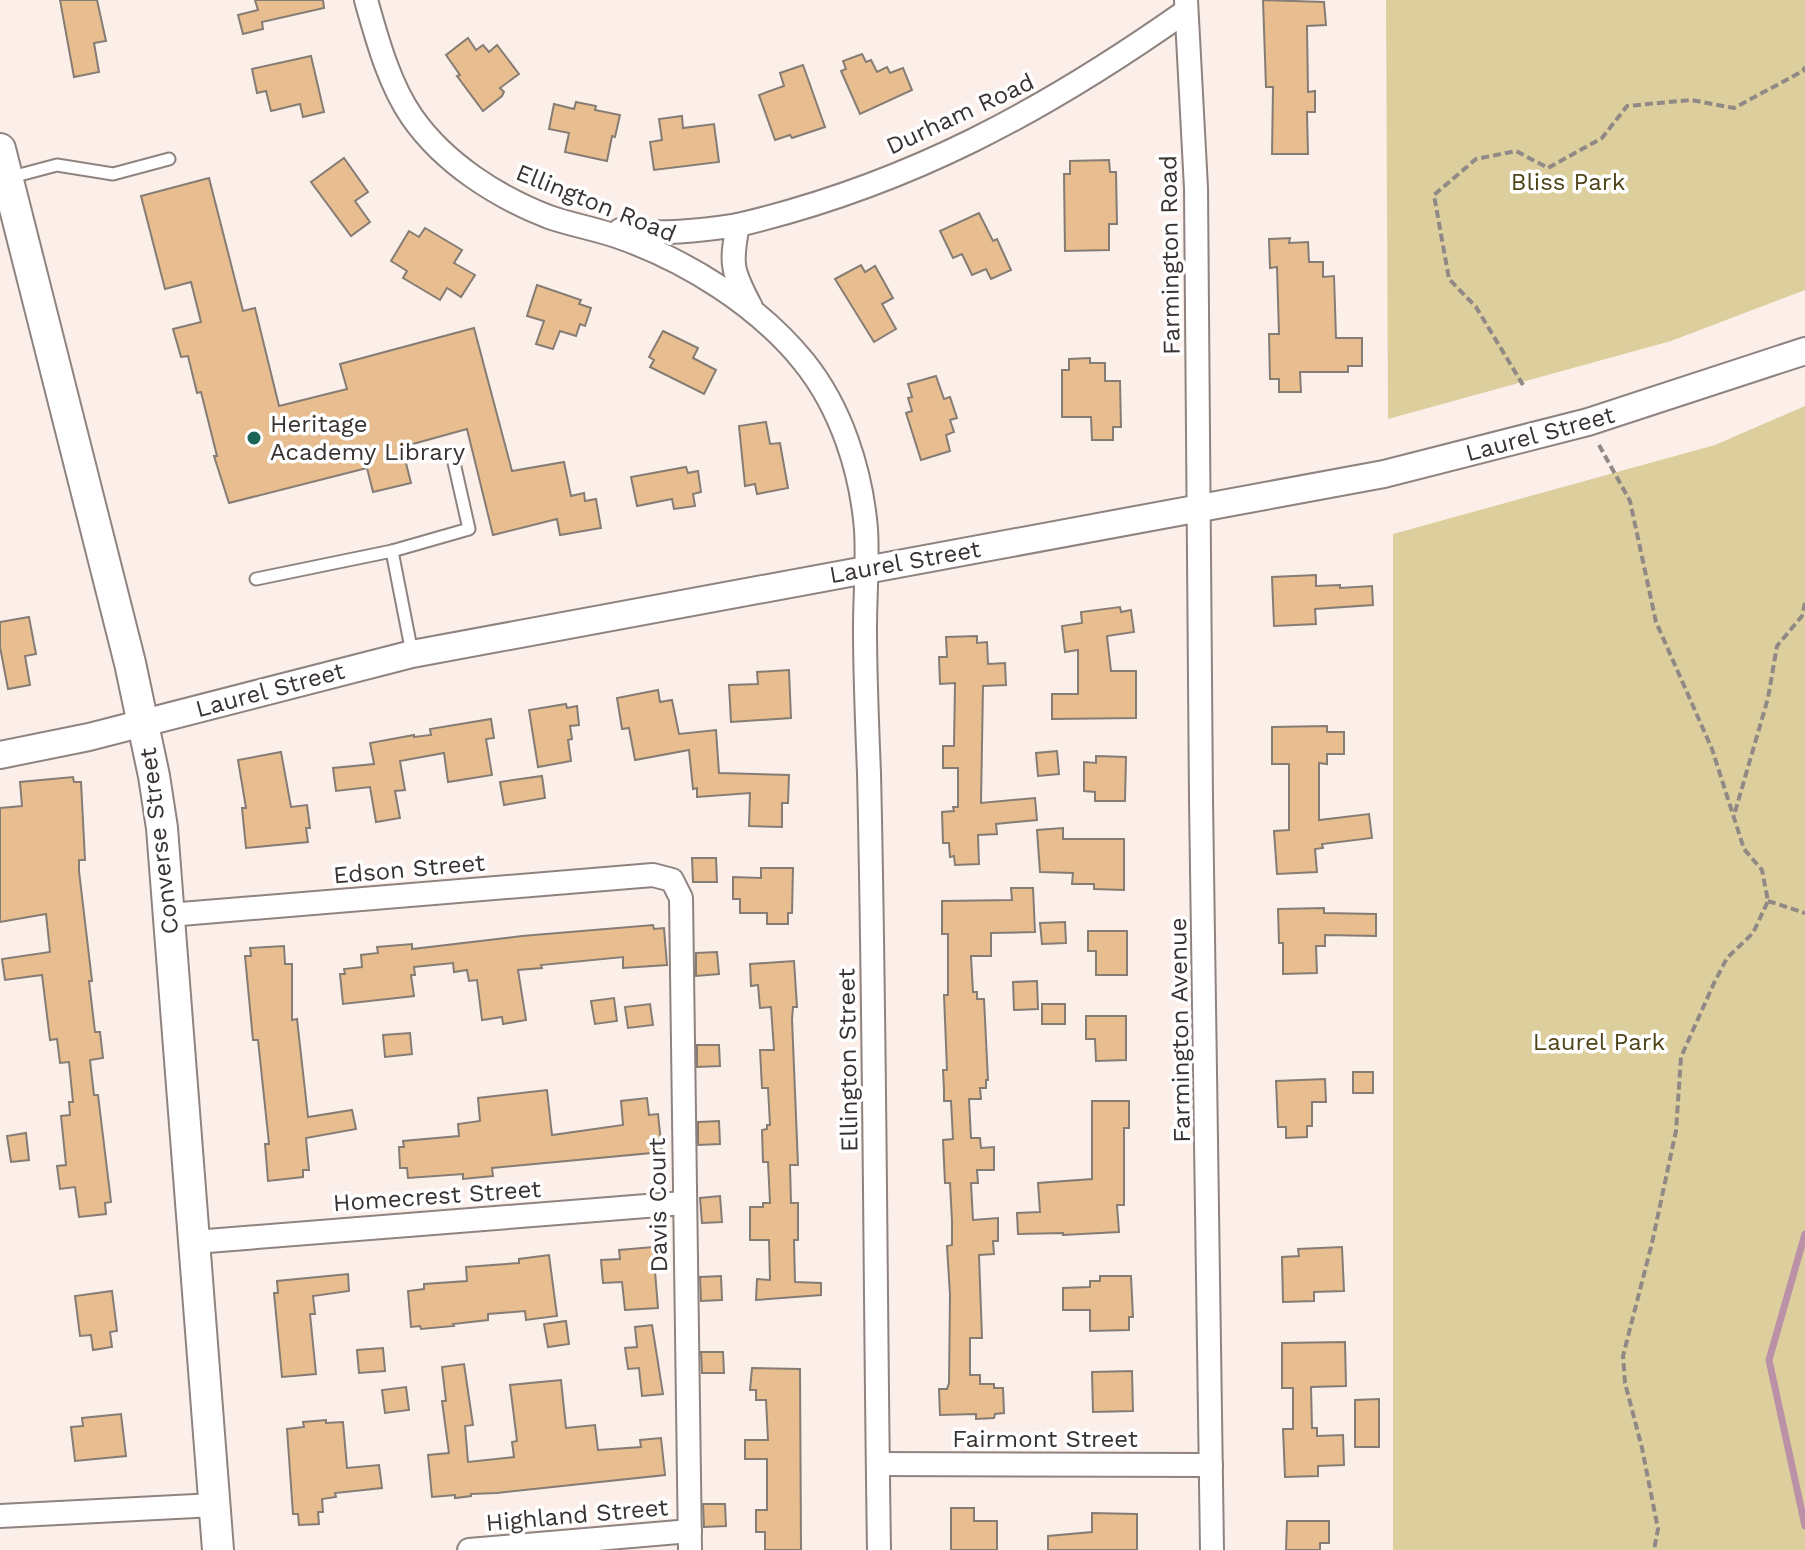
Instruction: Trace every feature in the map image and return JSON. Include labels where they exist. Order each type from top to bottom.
[{"type":"main road","name":"Converse Street","points":[[0,149],[143,724],[162,828],[218,1550]]},
{"type":"street","name":"Ellington Road","points":[[366,0],[396,89],[411,116],[452,161],[501,194],[548,216],[616,236],[668,259],[754,313],[791,346],[808,367],[841,425],[856,473],[864,516],[866,570]]},
{"type":"street","name":"Durham Road","points":[[581,226],[656,233],[738,225],[833,198],[976,140],[1066,92],[1186,6]]},
{"type":"street","name":"Farmington Road","points":[[1186,6],[1196,188],[1199,509]]},
{"type":"street","points":[[738,225],[732,264],[754,313]]},
{"type":"street","name":"Laurel Street","points":[[0,755],[143,724],[412,654],[1384,474],[1588,422],[1805,351]]},
{"type":"street","name":"Farmington Avenue","points":[[1199,509],[1212,1550]]},
{"type":"street","name":"Ellington Street","points":[[866,570],[879,1550]]},
{"type":"street","name":"Edson Street","points":[[169,915],[653,875]]},
{"type":"street","name":"Davis Court","points":[[653,875],[672,880],[681,898],[690,1541]]},
{"type":"street","name":"Homecrest Street","points":[[195,1242],[684,1203]]},
{"type":"street","name":"Fairmont Street","points":[[878,1464],[1211,1465]]},
{"type":"street","points":[[0,1516],[215,1505]]},
{"type":"street","name":"Highland Street","points":[[469,1550],[690,1541]]},
{"type":"lane","points":[[7,178],[57,165],[113,174],[169,159]]},
{"type":"lane","points":[[256,579],[392,551],[469,529],[452,454]]},
{"type":"lane","points":[[392,551],[412,654]]},
{"type":"path","points":[[1523,385],[1476,307],[1449,279],[1434,195],[1476,159],[1516,151],[1548,168],[1602,138],[1627,106],[1691,100],[1734,108],[1803,71],[1805,67]]},
{"type":"path","points":[[1588,422],[1630,501],[1656,622],[1712,749],[1744,849],[1762,870],[1768,901],[1753,933],[1727,958],[1681,1057],[1676,1131],[1623,1356],[1625,1383],[1658,1529],[1654,1550]]},
{"type":"path","points":[[1734,815],[1768,698],[1777,646],[1802,616],[1805,603]]},
{"type":"path","points":[[1768,901],[1805,913]]},
{"type":"green space","name":"Bliss Park","points":[[1386,0],[1805,0],[1805,290],[1671,341],[1388,419]]},
{"type":"green space","name":"Laurel Park","points":[[1805,406],[1805,1550],[1393,1550],[1393,534],[1715,445]]},
{"type":"building","points":[[60,0],[97,0],[106,41],[94,43],[99,72],[74,77]]},
{"type":"building","points":[[255,0],[323,0],[324,8],[262,22],[263,29],[243,34],[238,15],[258,10]]},
{"type":"building","points":[[1263,0],[1324,2],[1326,25],[1307,26],[1308,92],[1315,91],[1315,112],[1307,112],[1308,154],[1272,154],[1273,87],[1266,87]]},
{"type":"building","points":[[468,38],[476,50],[483,45],[489,52],[497,45],[519,74],[500,88],[504,92],[502,96],[483,111],[446,55]]},
{"type":"building","points":[[862,54],[866,62],[871,60],[877,72],[887,67],[890,73],[903,68],[912,90],[860,114],[841,71],[846,69],[843,61]]},
{"type":"building","points":[[311,56],[324,112],[303,117],[300,104],[271,111],[266,91],[257,93],[252,69]]},
{"type":"building","points":[[803,65],[825,127],[775,140],[759,95],[784,86],[780,73]]},
{"type":"building","points":[[576,102],[620,115],[607,161],[565,152],[569,133],[549,129],[554,104],[574,109]]},
{"type":"building","points":[[682,116],[683,128],[714,124],[719,162],[654,170],[650,142],[662,140],[659,119]]},
{"type":"building","points":[[344,158],[368,192],[355,201],[370,222],[351,236],[311,182]]},
{"type":"building","points":[[1109,160],[1110,172],[1116,172],[1117,224],[1109,224],[1109,250],[1065,251],[1064,174],[1070,174],[1070,161]]},
{"type":"building","points":[[209,178],[243,311],[255,308],[279,406],[347,389],[340,364],[474,328],[512,471],[564,462],[571,496],[584,493],[585,501],[596,499],[601,528],[560,535],[557,519],[493,535],[467,429],[402,447],[411,483],[373,492],[367,468],[229,503],[214,456],[217,456],[201,392],[197,393],[188,356],[181,357],[173,329],[201,322],[191,282],[165,289],[141,196]]},
{"type":"building","points":[[979,213],[993,241],[997,239],[1011,270],[991,279],[986,269],[972,275],[962,254],[953,258],[940,231]]},
{"type":"building","points":[[425,228],[462,250],[454,263],[475,275],[461,297],[447,288],[440,300],[403,278],[407,271],[391,261],[409,231],[419,237]]},
{"type":"building","points":[[1290,238],[1289,243],[1308,242],[1309,262],[1323,262],[1323,277],[1334,276],[1336,338],[1362,338],[1362,366],[1348,366],[1348,372],[1300,372],[1301,392],[1279,392],[1279,379],[1270,379],[1269,334],[1279,334],[1277,267],[1270,268],[1269,239]]},
{"type":"building","points":[[861,265],[865,272],[875,266],[893,298],[882,304],[896,329],[874,342],[835,279]]},
{"type":"building","points":[[537,285],[581,300],[579,304],[591,308],[585,326],[580,324],[576,336],[560,331],[553,349],[536,344],[544,321],[527,316]]},
{"type":"building","points":[[663,331],[698,348],[693,358],[716,370],[704,394],[650,367],[654,360],[649,357]]},
{"type":"building","points":[[1090,358],[1090,363],[1105,363],[1105,381],[1120,381],[1121,427],[1113,427],[1113,440],[1092,440],[1091,417],[1062,417],[1062,370],[1069,370],[1069,359]]},
{"type":"building","points":[[936,376],[944,399],[950,397],[957,418],[950,420],[954,432],[946,435],[950,451],[921,460],[906,413],[912,411],[908,384]]},
{"type":"building","points":[[766,422],[770,444],[780,443],[788,488],[757,494],[755,484],[745,486],[739,426]]},
{"type":"building","points":[[686,467],[688,473],[698,471],[701,492],[693,494],[695,506],[674,509],[672,499],[637,506],[631,477]]},
{"type":"building","points":[[1316,575],[1316,586],[1372,586],[1373,605],[1315,609],[1316,624],[1274,626],[1272,577]]},
{"type":"building","points":[[1120,607],[1121,612],[1131,610],[1134,632],[1107,636],[1111,671],[1136,671],[1136,718],[1052,719],[1052,694],[1078,694],[1078,650],[1065,652],[1062,626],[1082,623],[1081,612]]},
{"type":"building","points":[[29,617],[36,654],[25,656],[30,685],[8,689],[0,647],[0,622]]},
{"type":"building","points":[[977,636],[977,643],[987,642],[988,664],[1005,663],[1006,685],[983,686],[981,803],[1035,798],[1037,820],[996,824],[997,834],[978,835],[979,864],[955,865],[954,856],[950,857],[949,843],[943,843],[942,812],[954,811],[953,807],[958,807],[958,768],[943,768],[943,746],[954,746],[955,683],[940,684],[939,657],[947,657],[946,637]]},
{"type":"building","points":[[789,670],[791,718],[731,722],[729,685],[758,684],[757,672]]},
{"type":"building","points":[[658,690],[660,702],[672,700],[679,734],[716,730],[719,773],[789,775],[788,803],[782,803],[782,827],[749,826],[750,793],[697,797],[697,788],[693,789],[689,750],[635,760],[629,728],[622,729],[617,698]]},
{"type":"building","points":[[566,704],[567,708],[577,706],[579,725],[570,726],[571,761],[538,767],[529,710]]},
{"type":"building","points":[[491,719],[494,738],[486,739],[492,775],[448,782],[444,753],[400,761],[405,790],[395,791],[400,818],[376,822],[370,787],[336,791],[333,768],[374,764],[370,743],[431,735],[430,729]]},
{"type":"building","points":[[1327,726],[1327,732],[1344,732],[1344,754],[1327,754],[1327,764],[1319,763],[1319,820],[1369,814],[1372,838],[1322,844],[1323,848],[1315,849],[1317,872],[1277,874],[1274,831],[1289,830],[1289,764],[1272,764],[1272,727]]},
{"type":"building","points":[[1057,751],[1059,774],[1038,776],[1036,753]]},
{"type":"building","points":[[281,752],[291,807],[307,805],[308,842],[246,848],[242,808],[246,808],[238,760]]},
{"type":"building","points":[[1096,756],[1126,757],[1125,801],[1095,801],[1095,792],[1084,791],[1084,762],[1096,763]]},
{"type":"building","points":[[542,776],[545,798],[504,805],[500,782]]},
{"type":"building","points":[[73,777],[74,782],[81,782],[85,860],[79,860],[79,871],[95,1032],[100,1032],[103,1058],[90,1060],[94,1095],[98,1095],[111,1202],[105,1203],[106,1214],[79,1217],[75,1187],[60,1189],[57,1166],[66,1165],[61,1116],[70,1115],[69,1102],[73,1102],[69,1062],[60,1063],[57,1039],[50,1040],[42,975],[5,980],[2,959],[50,952],[46,914],[0,922],[0,808],[22,806],[20,782]]},
{"type":"building","points":[[1063,828],[1063,839],[1124,839],[1124,890],[1094,889],[1094,884],[1072,884],[1073,873],[1040,872],[1037,830]]},
{"type":"building","points":[[692,858],[716,858],[717,882],[693,882]]},
{"type":"building","points":[[761,868],[793,868],[792,913],[788,913],[788,924],[767,924],[767,913],[740,913],[740,899],[733,899],[733,877],[761,878]]},
{"type":"building","points":[[1011,888],[1033,888],[1035,932],[991,933],[991,956],[971,956],[973,992],[977,992],[977,999],[984,999],[988,1080],[986,1088],[980,1088],[981,1099],[969,1099],[971,1138],[980,1138],[981,1148],[994,1147],[994,1170],[977,1170],[978,1183],[971,1183],[973,1220],[998,1218],[998,1241],[993,1241],[994,1254],[979,1255],[982,1338],[970,1338],[970,1375],[980,1375],[980,1384],[1003,1388],[1004,1413],[995,1414],[994,1418],[976,1419],[976,1414],[940,1415],[939,1389],[947,1389],[949,1383],[947,1246],[952,1245],[950,1183],[945,1183],[943,1140],[953,1139],[951,1101],[944,1101],[943,1070],[947,1070],[944,995],[948,995],[948,934],[942,934],[942,901],[1012,900]]},
{"type":"building","points":[[1324,908],[1324,913],[1376,914],[1376,936],[1325,935],[1325,946],[1316,946],[1317,973],[1283,974],[1278,909]]},
{"type":"building","points":[[1065,922],[1066,943],[1042,944],[1040,923]]},
{"type":"building","points":[[653,925],[654,929],[664,928],[667,965],[623,968],[623,957],[518,970],[526,1020],[503,1024],[502,1017],[482,1020],[477,980],[469,981],[467,970],[454,972],[453,963],[414,967],[415,975],[411,975],[414,996],[343,1004],[340,974],[345,974],[344,969],[362,967],[361,955],[378,953],[377,947],[412,944],[412,949]]},
{"type":"building","points":[[1088,931],[1127,931],[1127,975],[1096,975],[1096,951],[1088,951]]},
{"type":"building","points":[[284,946],[285,964],[292,964],[292,1020],[297,1019],[308,1117],[352,1110],[356,1129],[306,1138],[309,1170],[303,1170],[303,1177],[268,1181],[265,1144],[269,1144],[258,1040],[253,1040],[245,956],[251,956],[250,948]]},
{"type":"building","points":[[717,952],[719,974],[696,976],[696,953]]},
{"type":"building","points":[[794,961],[797,1007],[793,1007],[792,1019],[798,1165],[790,1165],[791,1203],[798,1203],[798,1240],[794,1240],[795,1282],[821,1283],[821,1295],[756,1300],[757,1279],[770,1280],[769,1240],[750,1240],[750,1207],[763,1207],[763,1203],[770,1203],[768,1162],[763,1162],[762,1130],[770,1125],[768,1088],[762,1088],[760,1050],[774,1050],[771,1007],[760,1008],[758,985],[751,986],[750,964]]},
{"type":"building","points":[[1037,981],[1038,1009],[1014,1010],[1013,982]]},
{"type":"building","points":[[614,998],[617,1021],[595,1024],[591,1001]]},
{"type":"building","points":[[650,1004],[653,1025],[628,1028],[625,1007]]},
{"type":"building","points":[[1042,1004],[1065,1004],[1065,1024],[1042,1024]]},
{"type":"building","points":[[1086,1016],[1126,1016],[1126,1060],[1096,1061],[1095,1039],[1086,1039]]},
{"type":"building","points":[[410,1033],[412,1054],[385,1057],[383,1035]]},
{"type":"building","points":[[697,1045],[719,1045],[720,1066],[697,1067]]},
{"type":"building","points":[[1353,1072],[1373,1072],[1373,1093],[1353,1093]]},
{"type":"building","points":[[1325,1079],[1326,1102],[1312,1102],[1312,1126],[1307,1126],[1307,1137],[1286,1138],[1286,1127],[1278,1127],[1276,1081]]},
{"type":"building","points":[[547,1090],[552,1135],[623,1125],[621,1101],[647,1098],[649,1115],[658,1114],[662,1152],[492,1168],[493,1176],[463,1179],[463,1174],[408,1178],[407,1168],[400,1168],[399,1147],[404,1147],[403,1141],[459,1136],[458,1124],[480,1121],[478,1098]]},
{"type":"building","points":[[1092,1101],[1129,1101],[1129,1128],[1124,1128],[1124,1205],[1117,1205],[1119,1232],[1018,1234],[1017,1213],[1040,1212],[1038,1183],[1092,1179]]},
{"type":"building","points":[[719,1121],[720,1144],[698,1145],[698,1122]]},
{"type":"building","points":[[26,1133],[29,1160],[11,1162],[7,1136]]},
{"type":"building","points":[[720,1196],[722,1222],[702,1223],[700,1198]]},
{"type":"building","points":[[653,1247],[658,1308],[625,1310],[622,1282],[603,1283],[601,1260],[620,1259],[619,1250]]},
{"type":"building","points":[[1342,1247],[1344,1291],[1314,1292],[1314,1301],[1283,1302],[1282,1257],[1299,1256],[1298,1249]]},
{"type":"building","points":[[549,1255],[557,1316],[526,1320],[525,1311],[488,1314],[488,1320],[454,1326],[411,1327],[408,1291],[424,1289],[424,1284],[467,1281],[466,1267],[519,1263],[519,1259]]},
{"type":"building","points":[[348,1274],[349,1291],[313,1296],[315,1314],[310,1314],[316,1374],[282,1377],[274,1293],[278,1293],[277,1281]]},
{"type":"building","points":[[721,1276],[722,1300],[701,1301],[700,1277]]},
{"type":"building","points":[[1100,1276],[1131,1276],[1133,1317],[1129,1317],[1129,1330],[1090,1331],[1090,1310],[1063,1310],[1063,1288],[1090,1287],[1090,1281],[1100,1281]]},
{"type":"building","points":[[112,1291],[117,1331],[110,1332],[112,1347],[93,1350],[91,1335],[80,1336],[75,1296]]},
{"type":"building","points":[[566,1321],[569,1344],[548,1347],[544,1324]]},
{"type":"building","points":[[652,1325],[663,1394],[642,1396],[639,1368],[628,1369],[625,1348],[637,1347],[635,1327]]},
{"type":"building","points":[[1345,1342],[1346,1386],[1311,1387],[1312,1428],[1317,1428],[1317,1436],[1343,1435],[1344,1465],[1318,1466],[1318,1476],[1285,1477],[1283,1429],[1293,1429],[1293,1388],[1282,1388],[1282,1343]]},
{"type":"building","points":[[383,1348],[385,1371],[359,1373],[357,1350]]},
{"type":"building","points":[[701,1352],[723,1352],[724,1373],[702,1373]]},
{"type":"building","points":[[464,1364],[473,1425],[465,1426],[468,1462],[514,1457],[512,1442],[517,1441],[510,1385],[561,1380],[566,1428],[595,1425],[598,1450],[641,1447],[640,1440],[661,1438],[665,1475],[455,1498],[455,1495],[432,1497],[428,1455],[449,1453],[442,1401],[446,1401],[442,1367]]},
{"type":"building","points":[[752,1368],[800,1369],[801,1550],[765,1550],[765,1532],[756,1532],[756,1510],[767,1510],[767,1459],[745,1459],[745,1440],[768,1440],[766,1400],[756,1400],[756,1390],[750,1390]]},
{"type":"building","points":[[1132,1371],[1133,1411],[1093,1412],[1092,1372]]},
{"type":"building","points":[[406,1387],[409,1410],[385,1413],[382,1390]]},
{"type":"building","points":[[1379,1399],[1379,1447],[1355,1447],[1355,1400]]},
{"type":"building","points":[[121,1414],[126,1456],[75,1461],[71,1427],[83,1426],[82,1418]]},
{"type":"building","points":[[326,1420],[326,1423],[343,1422],[347,1468],[379,1465],[382,1488],[335,1493],[336,1497],[322,1499],[323,1512],[318,1512],[319,1524],[299,1525],[298,1514],[293,1514],[287,1429],[304,1427],[303,1422]]},
{"type":"building","points":[[703,1504],[725,1504],[726,1526],[704,1527]]},
{"type":"building","points":[[951,1508],[974,1508],[974,1521],[997,1521],[997,1550],[951,1550]]},
{"type":"building","points":[[1092,1513],[1137,1514],[1137,1550],[1048,1550],[1048,1536],[1092,1532]]},
{"type":"building","points":[[1287,1521],[1329,1521],[1329,1543],[1320,1543],[1320,1550],[1286,1550]]},
{"type":"waterway","points":[[1805,1234],[1769,1360],[1805,1526]]},
{"type":"place","name":"Heritage Academy Library","points":[[254,438]]}]
